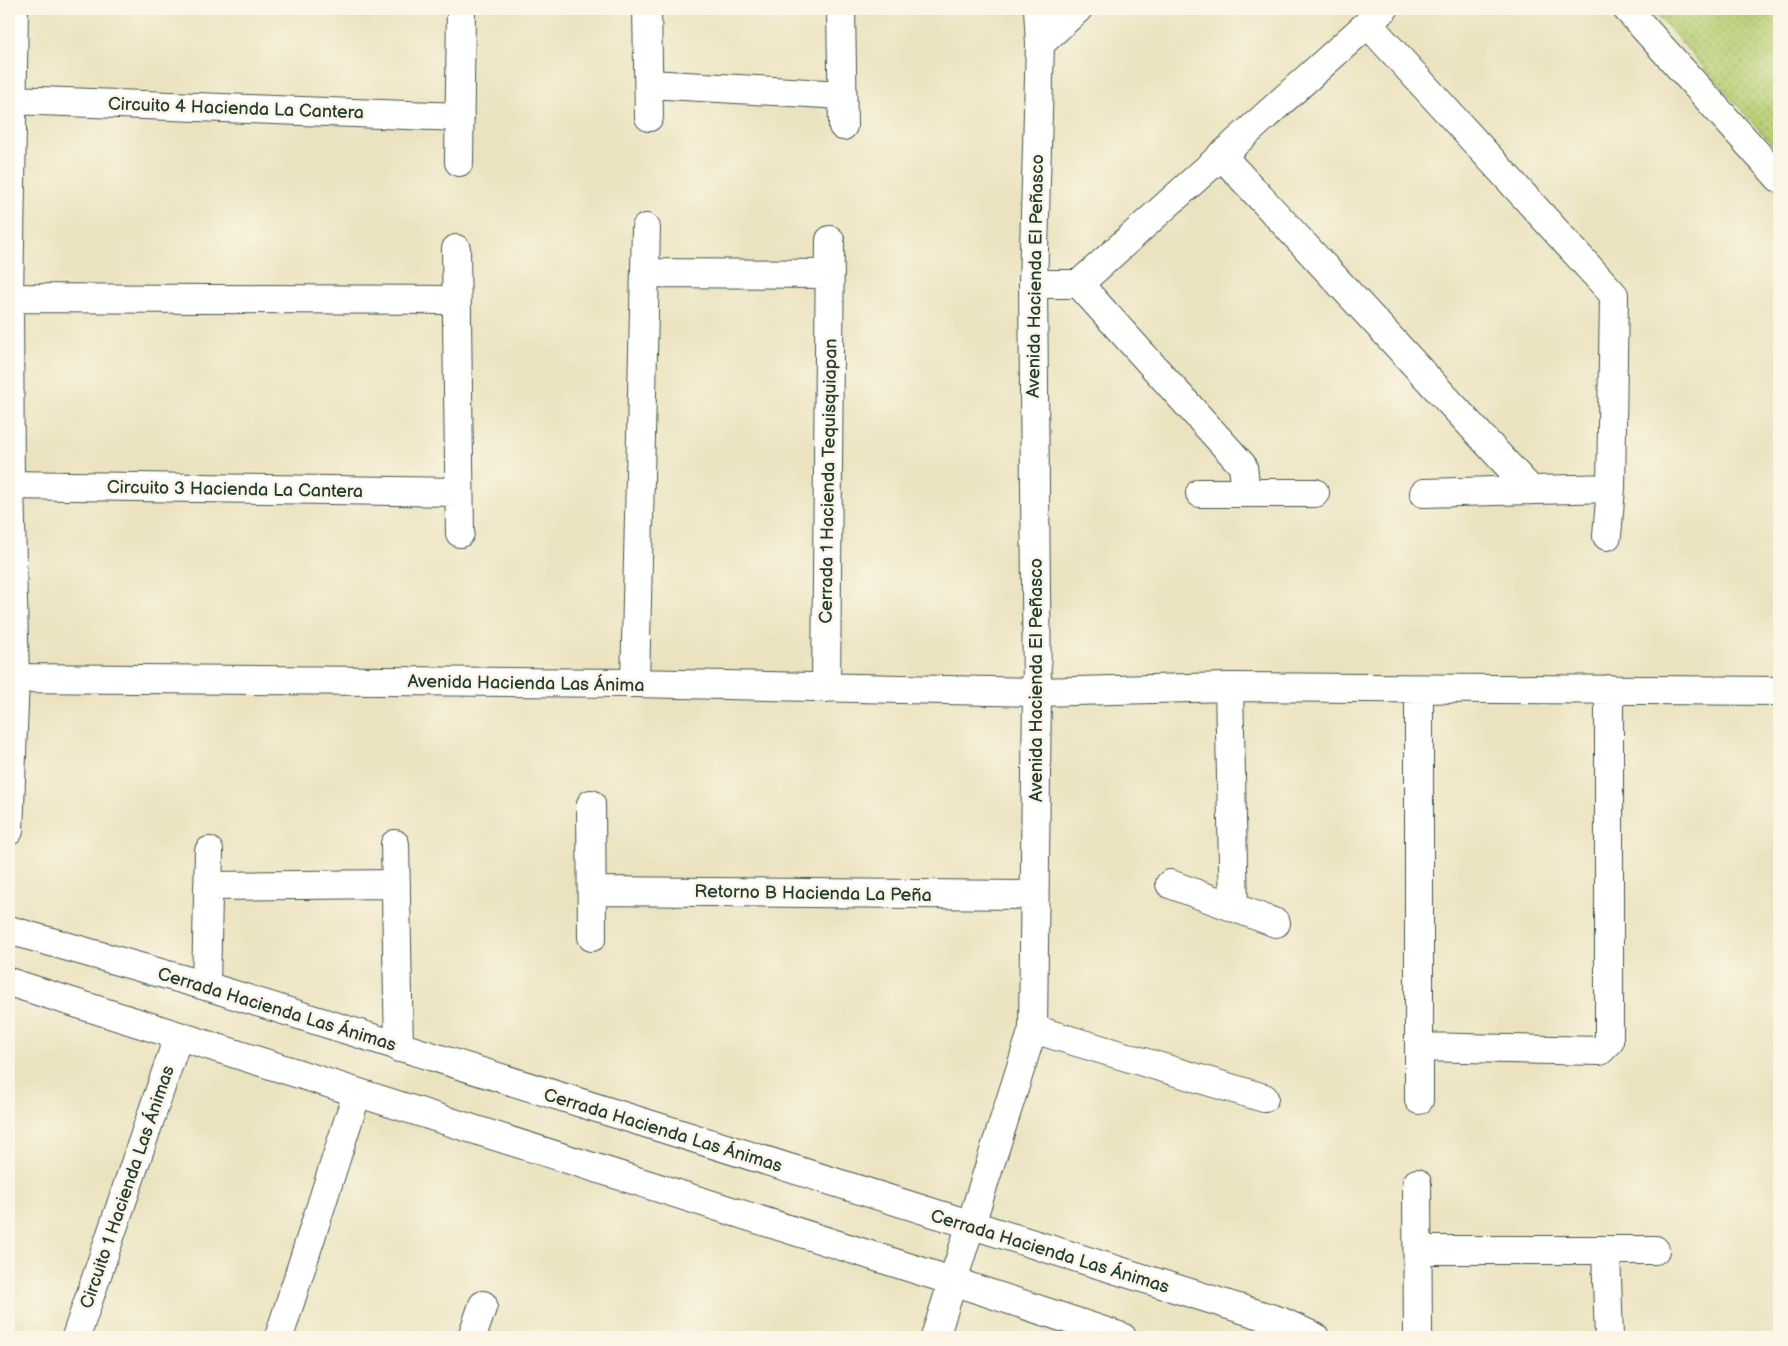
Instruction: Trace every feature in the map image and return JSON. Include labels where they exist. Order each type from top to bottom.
[{"type":"street","points":[[9,831],[15,678],[10,486],[9,298],[14,9]]},
{"type":"street","points":[[459,162],[461,9]]},
{"type":"street","points":[[647,9],[649,117]]},
{"type":"street","points":[[841,9],[843,126]]},
{"type":"street","name":"Avenida Hacienda El Peñasco","points":[[935,1337],[1033,1029],[1037,692],[1032,284],[1040,44],[1038,9]]},
{"type":"street","points":[[1040,44],[1078,9]]},
{"type":"street","points":[[1627,9],[1779,178]]},
{"type":"street","points":[[1032,284],[1079,284],[1376,16],[1614,295],[1611,488],[1607,536]]},
{"type":"street","points":[[649,84],[842,95]]},
{"type":"street","name":"Circuito 4 Hacienda La Cantera","points":[[13,100],[460,117]]},
{"type":"street","points":[[1221,155],[1529,488]]},
{"type":"street","points":[[635,683],[646,228]]},
{"type":"street","name":"Cerrada 1 Hacienda Tequisquiapan","points":[[826,688],[830,240]]},
{"type":"street","points":[[456,250],[460,533]]},
{"type":"street","points":[[646,273],[830,274]]},
{"type":"street","points":[[1079,284],[1243,466],[1246,493]]},
{"type":"street","points":[[9,298],[456,300]]},
{"type":"street","name":"Circuito 3 Hacienda La Cantera","points":[[10,486],[460,492]]},
{"type":"street","points":[[1424,493],[1529,488],[1611,488]]},
{"type":"street","points":[[1200,493],[1315,493]]},
{"type":"street","name":"Avenida Hacienda Las Ánima","points":[[15,678],[635,683],[1037,692],[1229,687],[1779,691]]},
{"type":"street","points":[[1229,687],[1234,908]]},
{"type":"street","points":[[1419,689],[1419,1100]]},
{"type":"street","points":[[1419,1047],[1600,1051],[1609,1042],[1609,689]]},
{"type":"street","points":[[591,804],[592,938]]},
{"type":"street","points":[[395,844],[399,1048]]},
{"type":"street","points":[[206,986],[209,851]]},
{"type":"street","points":[[208,886],[396,884]]},
{"type":"street","points":[[1170,884],[1276,923]]},
{"type":"street","name":"Retorno B Hacienda La Peña","points":[[592,891],[1034,895]]},
{"type":"street","name":"Cerrada Hacienda Las Ánimas","points":[[9,930],[206,986],[969,1226],[1280,1321],[1315,1337]]},
{"type":"street","points":[[9,982],[952,1281],[1122,1337]]},
{"type":"street","points":[[1033,1029],[1264,1098]]},
{"type":"street","name":"Circuito 1 Hacienda Las Ánimas","points":[[76,1337],[178,1037]]},
{"type":"street","points":[[278,1337],[357,1093]]},
{"type":"street","points":[[1417,1183],[1419,1250],[1418,1337]]},
{"type":"street","points":[[1419,1250],[1655,1250]]},
{"type":"street","points":[[1606,1250],[1609,1337]]},
{"type":"street","points":[[472,1337],[483,1305]]},
{"type":"green space","points":[[1652,9],[1779,9],[1779,152]]}]
